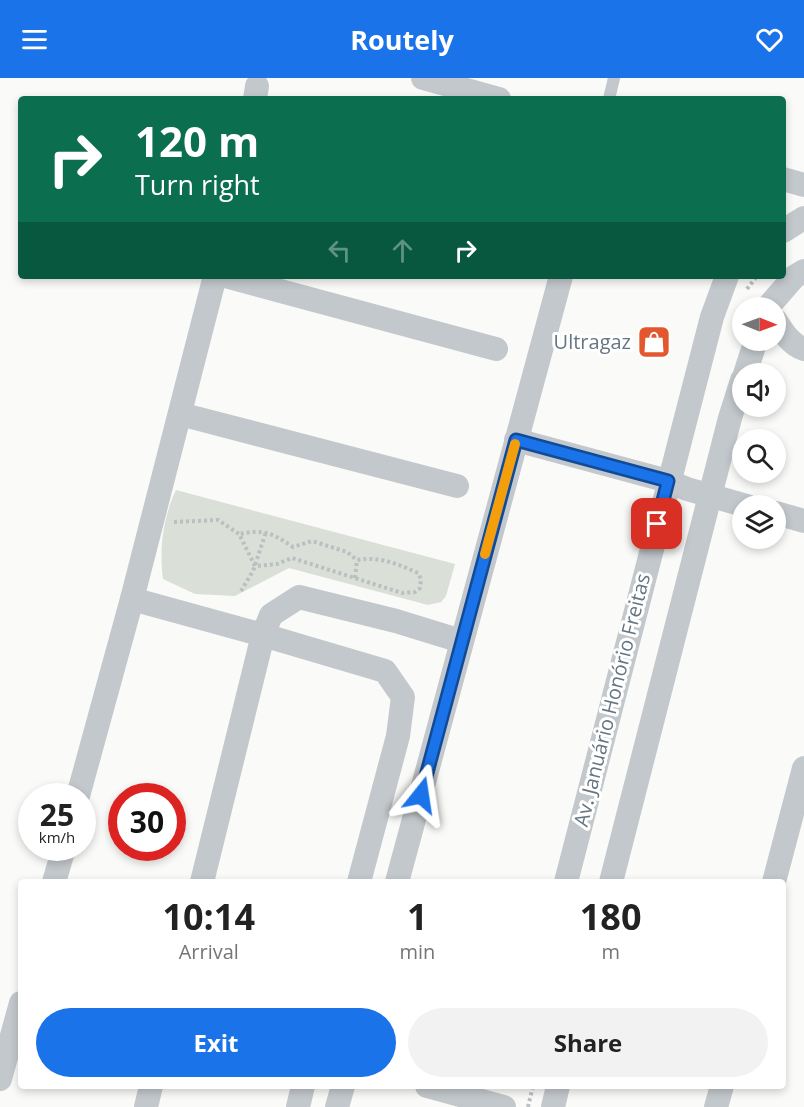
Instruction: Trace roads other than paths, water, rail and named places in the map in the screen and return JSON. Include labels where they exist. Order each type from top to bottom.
[{"type":"street","points":[[423,78],[488,96]]},
{"type":"street","points":[[786,180],[804,185]]},
{"type":"street","points":[[786,229],[804,218]]},
{"type":"street","points":[[776,297],[794,277],[804,271]]},
{"type":"street","points":[[82,783],[132,599],[214,279]]},
{"type":"street","points":[[236,279],[496,349]]},
{"type":"street","points":[[398,879],[560,279]]},
{"type":"street","name":"Av. Januário Honório Freitas","points":[[567,879],[668,481],[712,317],[726,279]]},
{"type":"street","points":[[786,336],[804,349]]},
{"type":"street","points":[[612,879],[732,412]]},
{"type":"street","points":[[180,414],[457,486]]},
{"type":"street","points":[[516,440],[668,481],[687,489],[732,502]]},
{"type":"street","points":[[786,516],[804,521]]},
{"type":"street","points":[[203,879],[263,635],[271,615],[299,597],[396,621],[461,641]]},
{"type":"street","points":[[132,599],[385,671],[403,697],[399,736],[360,879]]},
{"type":"street","points":[[775,879],[804,768]]},
{"type":"street","points":[[55,879],[60,861]]},
{"type":"street","points":[[0,1079],[18,1014]]},
{"type":"street","points":[[146,1107],[150,1089]]},
{"type":"street","points":[[298,1107],[302,1089]]},
{"type":"street","points":[[337,1107],[342,1089]]},
{"type":"street","points":[[438,1089],[505,1107],[511,1089]]},
{"type":"street","points":[[553,1107],[557,1089]]},
{"type":"street","points":[[716,1107],[721,1089]]},
{"type":"lane","points":[[610,96],[614,78]]},
{"type":"place","name":"Ultragaz","points":[[654,342]]}]
